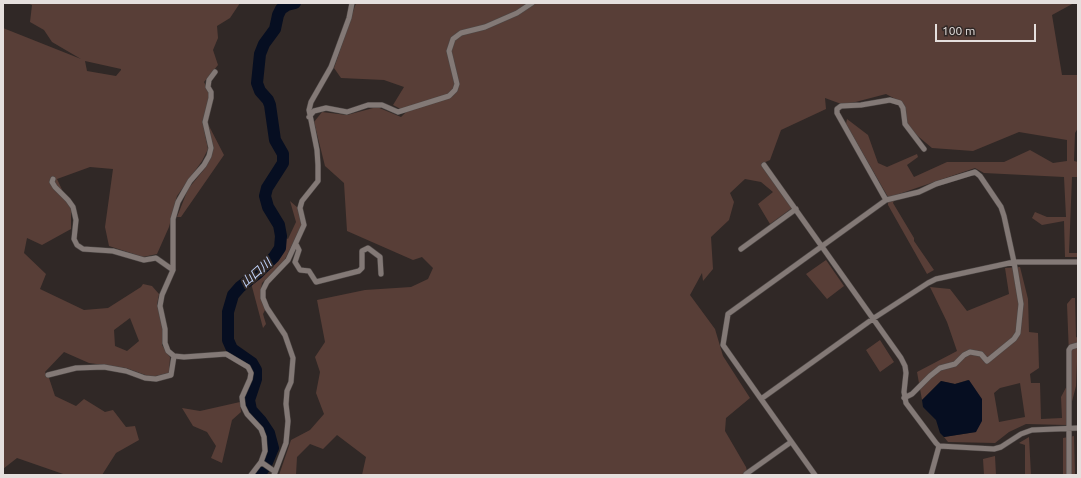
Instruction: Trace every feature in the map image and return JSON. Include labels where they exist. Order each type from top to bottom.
[{"type":"street","points":[[262,462],[274,473],[286,443],[288,421],[286,404],[287,392],[291,382],[293,358],[285,335],[267,308],[263,298],[263,290],[267,282],[288,260],[304,225],[300,208],[302,201],[318,181],[317,150],[309,117],[309,110],[311,102],[331,67],[349,18],[352,3]]},
{"type":"street","points":[[309,117],[314,111],[326,108],[347,112],[368,105],[382,105],[398,112],[449,96],[455,90],[457,84],[449,51],[453,39],[461,33],[485,27],[517,13],[532,3]]},
{"type":"street","points":[[215,72],[208,80],[211,98],[205,122],[211,148],[204,165],[190,181],[178,202],[173,219],[173,270],[162,295],[160,306],[165,329],[165,343],[168,351],[174,356],[184,357],[226,354],[248,367],[251,373],[242,397],[243,406],[247,414],[261,429],[264,437],[265,451],[262,462],[251,475]]},
{"type":"street","points":[[886,200],[837,113],[837,109],[841,106],[861,105],[890,100],[900,103],[903,108],[905,124],[924,149]]},
{"type":"street","points":[[764,165],[901,358],[905,366],[906,373],[904,398],[906,403],[939,446],[994,449],[1001,447],[1021,434],[1032,430],[1078,428]]},
{"type":"street","points":[[815,475],[723,345],[728,314],[886,200],[919,192],[936,184],[975,172],[980,176],[1001,206],[1004,216],[1014,262],[1020,304],[1018,333],[1014,339],[987,361],[981,354],[970,352],[964,355],[955,364],[940,368],[912,394],[904,398]]},
{"type":"street","points":[[53,179],[52,182],[55,187],[73,207],[76,220],[74,239],[77,245],[83,249],[113,251],[144,260],[156,258],[173,270]]},
{"type":"street","points":[[741,249],[796,209]]},
{"type":"street","points":[[296,244],[300,250],[295,262],[300,270],[309,271],[316,282],[359,271],[362,268],[362,251],[368,248],[380,257],[381,274]]},
{"type":"street","points":[[761,400],[874,318],[928,282],[1014,262],[1078,262]]},
{"type":"street","points":[[1069,475],[1069,350],[1071,347],[1078,345]]},
{"type":"street","points":[[48,375],[76,368],[104,367],[126,371],[145,378],[156,379],[171,375],[174,356]]},
{"type":"street","points":[[746,474],[792,442]]},
{"type":"street","points":[[931,475],[939,446]]},
{"type":"shaded area","points":[[27,3],[240,3],[230,18],[217,26],[218,38],[213,50],[218,65],[204,82],[210,94],[203,124],[208,149],[202,161],[177,196],[169,227],[157,254],[143,257],[109,246],[105,227],[113,169],[90,167],[57,179],[71,209],[71,229],[42,245],[27,238],[24,253],[46,274],[40,289],[84,310],[108,308],[141,287],[143,284],[152,286],[159,294],[157,305],[163,325],[162,345],[170,357],[169,373],[151,377],[126,368],[89,363],[64,352],[45,372],[49,378],[55,396],[76,406],[84,399],[105,412],[113,410],[126,427],[135,426],[139,440],[116,453],[102,475],[66,475],[17,458],[3,469],[3,28],[81,59],[52,42],[44,30],[30,22],[32,5]],"holes":[[[85,61],[121,69],[121,70],[116,76],[87,71]],[[130,318],[139,341],[127,351],[115,346],[114,330]]]},
{"type":"shaded area","points":[[356,3],[1074,3],[1052,15],[1062,75],[1078,75],[1078,128],[1075,133],[1074,161],[1078,162],[1078,177],[1072,177],[1069,253],[1078,253],[1078,257],[1065,257],[1064,221],[1042,225],[1032,218],[1035,212],[1047,217],[1066,217],[1064,177],[984,173],[975,168],[896,195],[893,203],[914,238],[914,241],[934,270],[927,274],[888,205],[888,197],[846,124],[847,119],[868,135],[878,163],[887,167],[917,154],[918,157],[907,165],[914,177],[947,162],[1004,162],[1030,150],[1053,163],[1067,161],[1067,140],[1019,132],[973,151],[932,148],[907,127],[903,103],[886,94],[844,105],[825,98],[826,109],[781,130],[770,160],[761,164],[792,208],[770,224],[758,204],[773,192],[761,182],[745,179],[730,193],[734,202],[729,220],[711,237],[713,269],[703,281],[702,273],[690,295],[715,329],[723,356],[750,398],[726,418],[725,431],[746,467],[748,475],[362,475],[366,457],[337,435],[323,449],[310,444],[297,457],[296,475],[279,475],[291,440],[310,430],[324,414],[316,393],[320,372],[315,357],[325,342],[317,300],[365,290],[411,287],[428,279],[433,268],[422,257],[413,260],[347,231],[344,183],[325,166],[314,122],[322,112],[347,115],[377,107],[401,117],[406,112],[393,105],[404,87],[384,80],[341,78],[334,68]]},
{"type":"shaded area","points":[[209,126],[224,155],[181,217],[177,217],[188,189],[206,167],[213,151]]},
{"type":"shaded area","points":[[290,201],[298,208],[302,225],[284,261],[262,283],[260,295],[265,310],[263,314],[266,324],[263,328],[251,283],[278,257],[284,247],[284,237],[288,239],[296,222]]},
{"type":"shaded area","points":[[826,260],[844,286],[827,299],[806,274]]},
{"type":"shaded area","points":[[1020,267],[1028,299],[1029,332],[1038,333],[1039,368],[1030,374],[1031,383],[1040,383],[1041,419],[1062,418],[1061,397],[1070,380],[1067,304],[1072,298],[1075,298],[1076,337],[1078,338],[1076,386],[1066,425],[1026,424],[1009,432],[995,443],[948,442],[944,437],[976,432],[968,380],[955,384],[941,381],[922,400],[917,372],[957,351],[947,322],[930,287],[950,289],[967,311],[1009,294],[1005,268]],"holes":[[[1020,383],[1025,417],[999,422],[994,393],[1000,388]]]},
{"type":"shaded area","points":[[880,340],[894,362],[880,372],[866,350]]},
{"type":"shaded area","points":[[240,402],[241,412],[232,420],[222,463],[211,458],[216,446],[207,432],[193,426],[182,408],[200,411]]},
{"type":"shaded area","points":[[1074,436],[1075,475],[1063,475],[1063,438]]},
{"type":"shaded area","points":[[1029,437],[1031,475],[1025,475],[1025,445],[1019,443]]},
{"type":"shaded area","points":[[995,456],[996,475],[984,475],[983,459]]},
{"type":"water","points":[[969,380],[982,399],[982,421],[976,432],[944,437],[940,433],[936,420],[923,407],[922,400],[941,381],[955,384]]},
{"type":"waterway","name":"山口川","points":[[259,475],[265,467],[273,448],[269,433],[251,410],[249,400],[256,379],[256,370],[252,363],[232,349],[228,340],[228,312],[233,295],[240,287],[258,273],[274,257],[280,248],[281,236],[279,225],[268,207],[265,196],[267,188],[283,163],[283,154],[275,140],[270,105],[268,100],[260,91],[257,83],[260,54],[264,44],[275,29],[281,9],[287,5],[295,3]]}]
